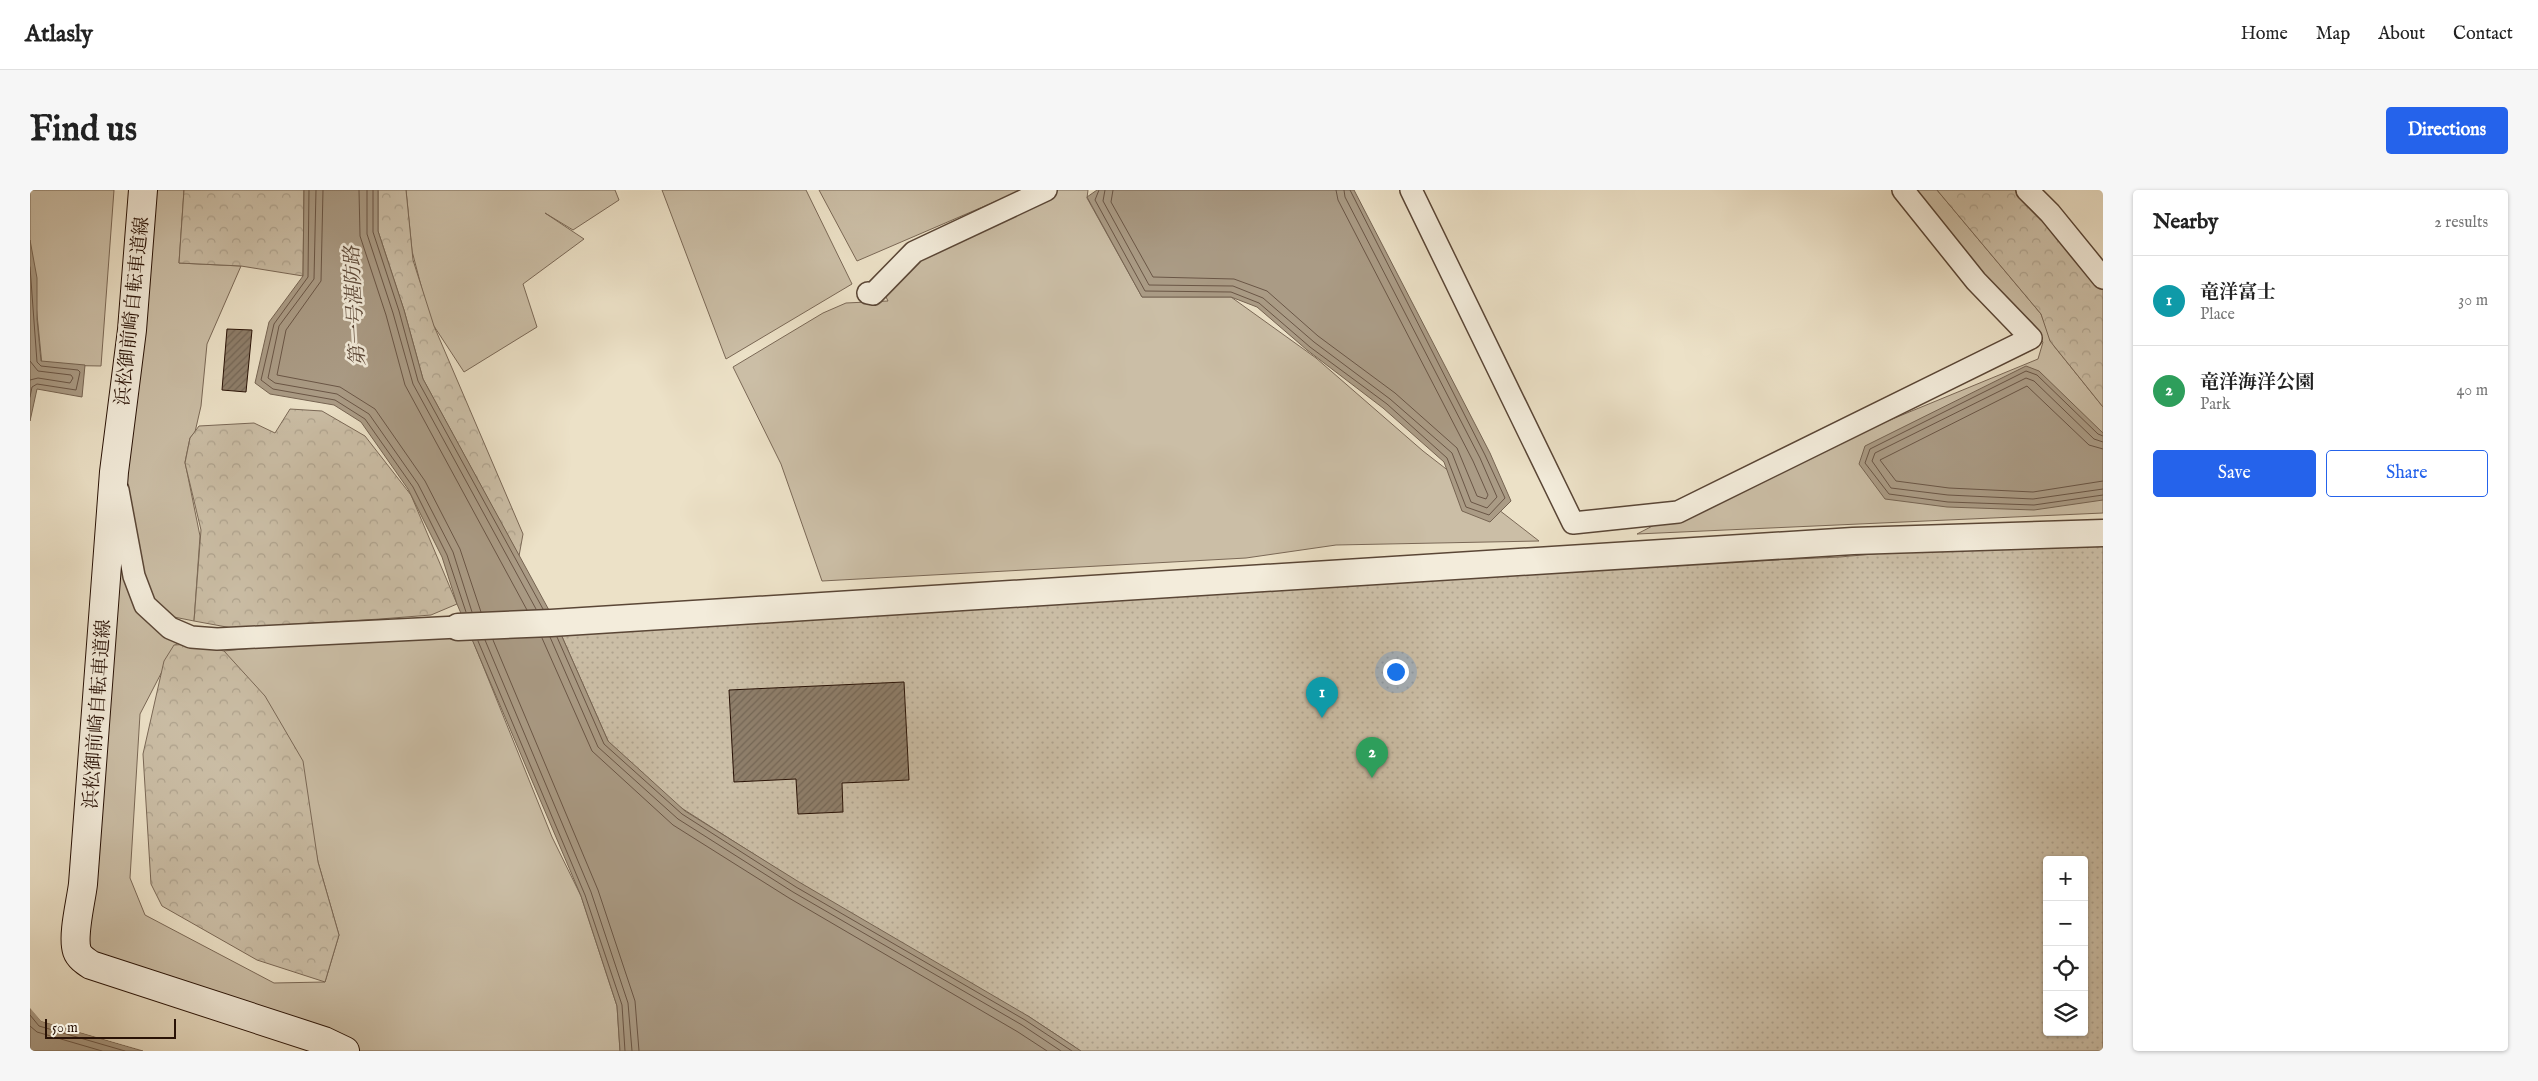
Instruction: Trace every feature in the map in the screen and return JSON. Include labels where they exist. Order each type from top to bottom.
[{"type":"main road","name":"浜松御前崎自転車道線","points":[[143,190],[132,330],[114,472],[84,875],[76,937],[77,951],[82,959],[90,965],[324,1041],[345,1051]]},
{"type":"street","points":[[868,292],[873,294],[914,252],[1046,190]]},
{"type":"street","points":[[1411,190],[1573,523],[1678,512],[2031,338],[1976,281],[1903,190]]},
{"type":"street","points":[[2027,190],[2050,213],[2103,278]]},
{"type":"street","points":[[114,472],[134,576],[145,605],[170,628],[191,637],[217,639],[556,623],[1853,541],[2103,533]]},
{"type":"green space","points":[[30,190],[114,190],[101,366],[42,365],[30,243]]},
{"type":"green space","points":[[143,190],[184,190],[179,263],[241,266],[207,344],[201,406],[195,432],[190,438],[185,462],[200,536],[194,621],[164,615],[182,633],[140,714],[130,878],[145,915],[274,983],[325,982],[339,935],[318,862],[295,748],[224,651],[467,626],[552,837],[581,896],[617,1006],[620,1051],[344,1051],[242,1029],[178,993],[82,959]]},
{"type":"green space","points":[[184,190],[304,190],[303,276],[241,266],[179,263]]},
{"type":"green space","points":[[378,190],[406,190],[413,260],[434,326],[523,534],[519,556],[423,379],[404,310],[378,231]]},
{"type":"green space","points":[[406,190],[615,190],[619,200],[573,230],[545,213],[584,239],[523,284],[537,327],[464,372],[430,320],[412,251]]},
{"type":"green space","points":[[662,190],[806,190],[852,284],[726,359]]},
{"type":"green space","points":[[819,190],[1022,190],[857,261]]},
{"type":"green space","points":[[1054,190],[1088,190],[1087,198],[1142,297],[1231,297],[1316,358],[1423,451],[1539,541],[1336,545],[1246,558],[822,581],[781,464],[733,367],[823,313],[846,303],[888,301],[881,287],[907,259]]},
{"type":"green space","points":[[1903,190],[1937,190],[2041,314],[2054,346],[2103,407],[2103,513],[1637,534],[1732,485],[2038,359],[2043,342],[1939,236]]},
{"type":"green space","points":[[1937,190],[2030,190],[2103,278],[2103,407],[2050,341],[2041,314]]},
{"type":"green space","points":[[290,409],[322,411],[365,436],[411,495],[457,604],[431,615],[380,619],[232,628],[194,621],[201,530],[185,463],[190,438],[199,426],[254,423],[275,433]]},
{"type":"green space","points":[[2103,533],[2103,1051],[1076,1051],[1075,1047],[1028,1016],[1021,1014],[871,929],[658,793],[608,741],[556,623],[1298,589],[1594,568],[1840,557]]},
{"type":"green space","points":[[191,644],[224,651],[265,696],[303,761],[318,862],[339,935],[325,982],[257,960],[162,906],[151,884],[143,754],[164,661],[174,645]]},
{"type":"water","name":"第一号湛防路","points":[[304,190],[378,190],[378,231],[404,310],[423,379],[556,623],[608,741],[685,811],[799,882],[1028,1016],[1081,1051],[620,1051],[617,1006],[581,896],[457,604],[442,557],[408,489],[361,422],[334,405],[270,394],[255,383],[269,322],[303,276]]},
{"type":"water","points":[[1097,190],[1354,190],[1490,453],[1511,501],[1490,522],[1462,511],[1444,462],[1383,408],[1307,350],[1257,307],[1231,297],[1142,297],[1087,197]]},
{"type":"water","points":[[30,240],[37,278],[37,319],[41,361],[85,365],[82,397],[37,389],[30,421]]},
{"type":"water","points":[[2026,366],[2039,371],[2103,433],[2103,500],[2034,510],[1947,507],[1885,499],[1859,464],[1865,446]]},
{"type":"water","points":[[30,1007],[41,1021],[143,1051],[30,1051]]},
{"type":"pier","points":[[30,1004],[42,1019],[145,1051],[41,1021],[30,1008]]},
{"type":"building","points":[[227,329],[252,330],[246,392],[222,390]]},
{"type":"building","points":[[904,682],[909,780],[842,783],[843,812],[798,814],[796,779],[734,782],[729,690]]},
{"type":"place","name":"竜洋富士","points":[[1322,718]]},
{"type":"place","name":"竜洋海洋公園","points":[[1372,778]]}]
